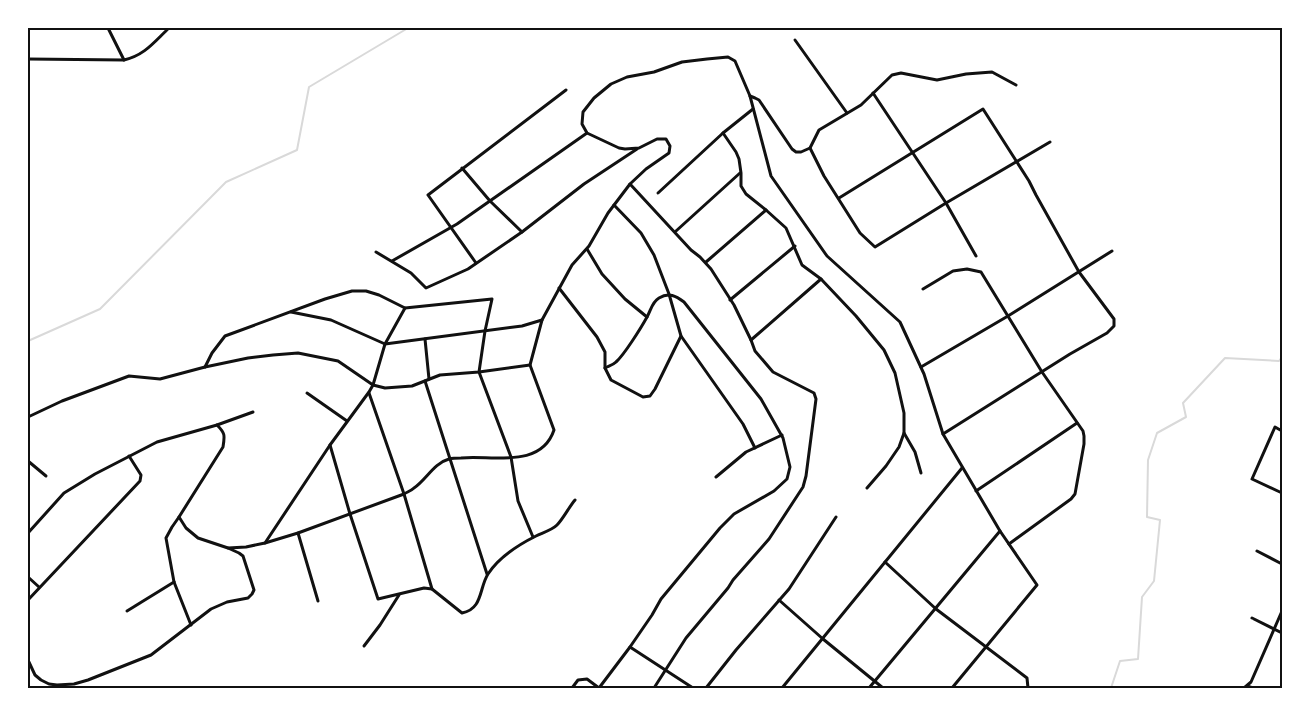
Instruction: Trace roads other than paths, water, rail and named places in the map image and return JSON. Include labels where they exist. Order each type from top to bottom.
[{"type":"street","points":[[108,28],[124,60]]},
{"type":"street","points":[[28,59],[124,60],[142,54],[169,28]]},
{"type":"street","points":[[795,40],[847,113]]},
{"type":"street","points":[[639,148],[619,148],[587,133],[582,124],[583,112],[594,98],[611,84],[627,77],[654,72],[682,62],[728,57],[735,61],[750,96],[772,176],[827,256],[900,322],[921,367],[943,434],[1008,544],[1037,585],[952,688]]},
{"type":"street","points":[[750,96],[759,100],[792,149],[796,152],[801,152],[810,148],[819,130],[861,104],[892,75],[902,72],[937,80],[966,74],[992,72],[1016,85]]},
{"type":"street","points":[[476,263],[428,195],[566,90]]},
{"type":"street","points":[[873,93],[946,203],[976,256]]},
{"type":"street","points":[[658,193],[723,133],[754,109]]},
{"type":"street","points":[[839,198],[983,110],[1029,181],[1079,272],[1114,319],[1114,326],[1107,333],[943,434]]},
{"type":"street","points":[[392,261],[450,228],[587,133]]},
{"type":"street","points":[[723,133],[739,159],[740,186],[746,194],[786,228],[802,265],[821,279],[856,316],[884,350],[895,373],[904,413],[904,433],[899,447],[867,488]]},
{"type":"street","points":[[228,548],[265,543],[298,533],[404,494],[414,488],[438,465],[449,459],[511,457],[533,454],[540,450],[554,430],[530,365],[542,320],[572,265],[587,249],[614,205],[630,184],[646,169],[669,153],[670,146],[666,139],[656,140],[639,148],[584,184],[522,232],[468,269],[426,288],[411,272],[376,252]]},
{"type":"street","points":[[810,148],[824,176],[860,233],[875,247],[1050,142]]},
{"type":"street","points":[[462,168],[490,201],[522,232]]},
{"type":"street","points":[[676,232],[741,173]]},
{"type":"street","points":[[630,184],[692,250],[706,262],[730,300],[755,351],[773,372],[814,393],[816,399],[803,487],[769,539],[686,638],[654,688]]},
{"type":"street","points":[[614,205],[641,233],[654,255],[669,294],[681,336],[743,424],[755,448]]},
{"type":"street","points":[[706,262],[766,210]]},
{"type":"street","points":[[730,300],[795,246]]},
{"type":"street","points":[[587,249],[602,274],[625,299],[647,318]]},
{"type":"street","points":[[921,367],[1008,316],[1112,251]]},
{"type":"street","points":[[922,289],[953,271],[967,269],[981,272],[1042,372],[1084,436],[1074,494],[1071,499],[1008,544]]},
{"type":"street","points":[[751,340],[821,279]]},
{"type":"street","points":[[559,288],[597,337],[605,352],[605,368],[612,380],[643,397],[650,396],[655,389],[681,336]]},
{"type":"street","points":[[206,367],[212,353],[225,336],[324,299],[352,291],[366,291],[379,295],[405,308],[492,299],[479,372],[511,457],[518,502],[533,537]]},
{"type":"street","points":[[572,688],[578,680],[587,679],[599,688],[652,616],[661,599],[720,528],[734,514],[774,491],[787,479],[790,467],[784,438],[761,399],[684,302],[677,296],[669,294],[659,298],[651,307],[647,318],[621,357],[614,364],[605,368]]},
{"type":"street","points":[[265,543],[347,420],[369,392],[373,385],[385,344],[405,308]]},
{"type":"street","points":[[290,312],[332,320],[385,344],[522,326],[542,320]]},
{"type":"street","points":[[425,338],[427,380],[449,459],[487,574]]},
{"type":"street","points":[[28,417],[62,401],[129,376],[160,379],[248,358],[298,353],[338,361],[373,385],[385,388],[412,386],[440,375],[530,365]]},
{"type":"street","points":[[369,392],[404,494],[432,589]]},
{"type":"street","points":[[307,393],[347,420]]},
{"type":"street","points":[[28,533],[64,493],[95,474],[157,442],[217,425],[253,412]]},
{"type":"street","points":[[976,491],[1077,423]]},
{"type":"street","points":[[191,625],[174,582],[166,538],[223,446],[225,436],[217,425]]},
{"type":"street","points":[[1282,431],[1275,427],[1252,479],[1282,493]]},
{"type":"street","points":[[904,433],[915,452],[921,473]]},
{"type":"street","points":[[716,477],[746,452],[782,435]]},
{"type":"street","points":[[330,446],[378,599],[424,588],[432,589],[462,613],[467,612],[479,601],[487,574],[502,558],[533,537],[557,525],[575,500]]},
{"type":"street","points":[[28,600],[140,480],[141,475],[129,456]]},
{"type":"street","points":[[28,460],[46,476]]},
{"type":"street","points":[[782,688],[962,468]]},
{"type":"street","points":[[28,660],[35,675],[41,680],[63,687],[74,684],[151,655],[211,609],[227,602],[248,598],[254,590],[243,556],[239,552],[198,538],[186,528],[179,517]]},
{"type":"street","points":[[706,688],[789,589],[836,517]]},
{"type":"street","points":[[869,688],[1000,531]]},
{"type":"street","points":[[298,533],[318,601]]},
{"type":"street","points":[[1257,551],[1282,564]]},
{"type":"street","points":[[886,562],[936,608],[1027,678],[1028,688]]},
{"type":"street","points":[[28,577],[39,587]]},
{"type":"street","points":[[127,611],[174,582]]},
{"type":"street","points":[[364,646],[399,594]]},
{"type":"street","points":[[779,600],[883,688]]},
{"type":"street","points":[[1246,687],[1251,682],[1282,611]]},
{"type":"street","points":[[1252,618],[1282,632]]},
{"type":"street","points":[[630,647],[693,688]]},
{"type":"street","points":[[1246,687],[1253,688]]},
{"type":"waterway","points":[[28,341],[100,309],[226,182],[297,150],[309,87],[408,28]]},
{"type":"waterway","points":[[1111,688],[1120,661],[1138,659],[1142,597],[1154,581],[1160,520],[1147,517],[1148,460],[1157,433],[1186,417],[1183,403],[1225,358],[1279,361],[1282,357]]}]
